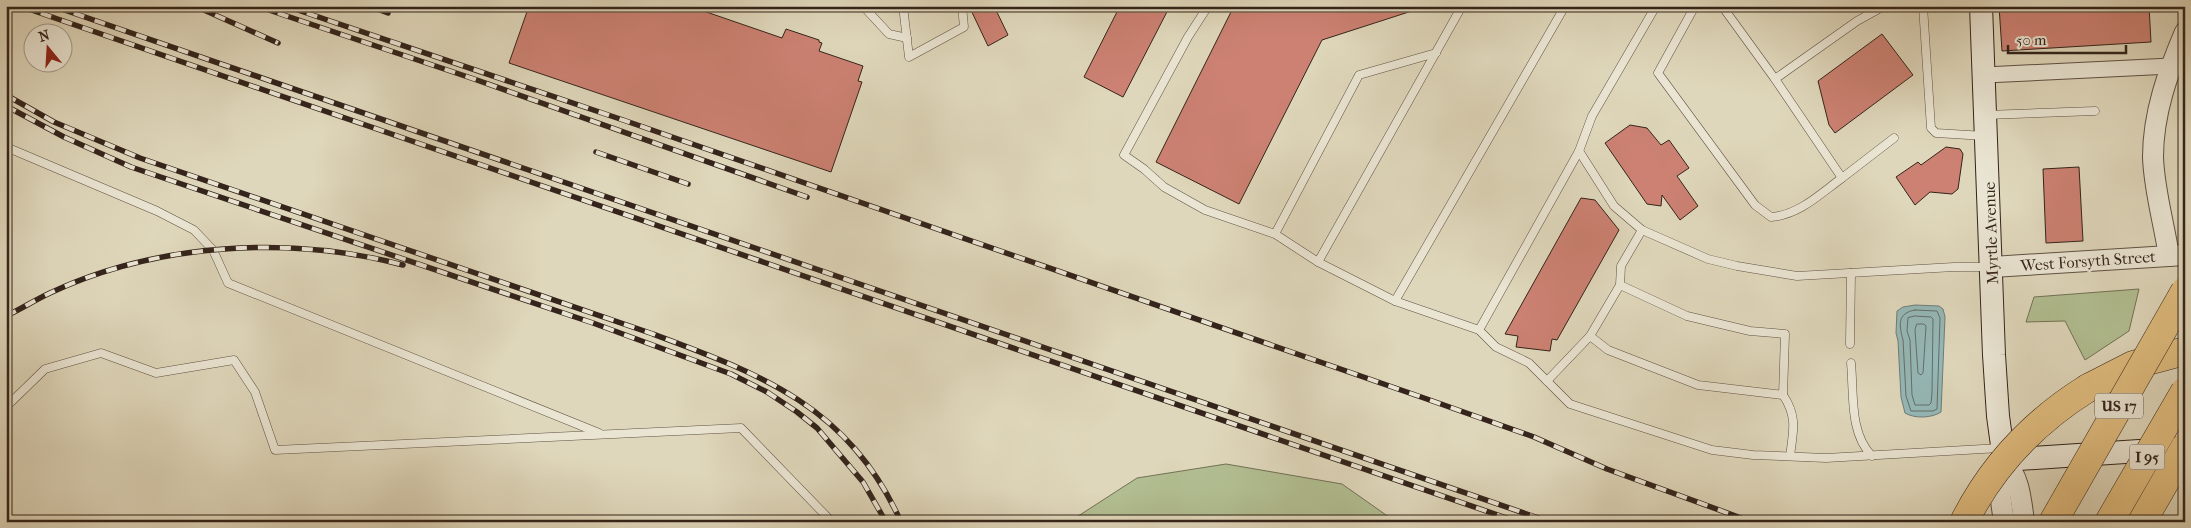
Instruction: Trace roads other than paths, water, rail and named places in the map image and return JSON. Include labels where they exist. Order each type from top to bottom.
[{"type":"highway","name":"US 17","points":[[2053,522],[2185,291]]},
{"type":"highway","points":[[1964,522],[1990,478],[2020,443],[2053,412],[2088,388],[2134,365],[2185,351]]},
{"type":"highway","name":"I 95","points":[[2109,522],[2185,391]]},
{"type":"highway","name":"I 95","points":[[2142,522],[2185,448]]},
{"type":"main road","name":"Myrtle Avenue","points":[[1981,6],[1987,126],[1994,355],[2003,454]]},
{"type":"main road","points":[[2003,454],[2185,448]]},
{"type":"street","points":[[2177,255],[2156,188],[2153,157],[2156,122],[2162,90],[2185,32]]},
{"type":"street","points":[[1985,75],[2171,66]]},
{"type":"street","name":"West Forsyth Street","points":[[1992,267],[2177,255]]},
{"type":"street","name":"Myrtle Avenue","points":[[2003,454],[1999,487],[2004,522]]},
{"type":"street","name":"Myrtle Avenue","points":[[2003,454],[2017,480],[2024,522]]},
{"type":"lane","points":[[863,6],[890,34],[907,38]]},
{"type":"lane","points":[[903,6],[909,57],[964,26],[962,6]]},
{"type":"lane","points":[[1208,6],[1188,37],[1124,155],[1164,187],[1205,210],[1276,234],[1318,262],[1395,301],[1479,330],[1496,347],[1529,363],[1570,404],[1712,450],[1753,455],[1826,458],[2003,454]]},
{"type":"lane","points":[[1318,262],[1462,6]]},
{"type":"lane","points":[[1395,301],[1565,6]]},
{"type":"lane","points":[[1479,330],[1580,151],[1592,116],[1656,6]]},
{"type":"lane","points":[[1695,6],[1658,73],[1755,205],[1771,217],[1781,216],[1797,210],[1894,138]]},
{"type":"lane","points":[[1722,6],[1842,178]]},
{"type":"lane","points":[[1774,79],[1857,21],[1884,6]]},
{"type":"lane","points":[[1923,6],[1931,128],[1936,133],[2095,112]]},
{"type":"lane","points":[[1276,234],[1359,76],[1436,53]]},
{"type":"lane","points":[[6,147],[157,211],[194,230],[213,250],[228,283],[603,435]]},
{"type":"lane","points":[[1580,151],[1614,206],[1642,230],[1708,258],[1737,266],[1797,276],[1954,267],[1992,267]]},
{"type":"lane","points":[[1547,381],[1590,336],[1620,285],[1621,266],[1642,230]]},
{"type":"lane","points":[[1850,344],[1851,272]]},
{"type":"lane","points":[[1620,285],[1687,316],[1750,331],[1785,334],[1782,395],[1794,418],[1790,456]]},
{"type":"lane","points":[[1590,336],[1608,350],[1698,385],[1782,395]]},
{"type":"lane","points":[[6,407],[46,369],[101,353],[156,373],[234,360],[255,392],[275,450],[741,428],[832,522]]},
{"type":"lane","points":[[1851,363],[1857,431],[1863,447],[1872,456]]},
{"type":"water","points":[[1915,305],[1939,306],[1943,309],[1945,317],[1941,412],[1928,417],[1918,417],[1905,413],[1901,397],[1896,333],[1897,311],[1903,307]]},
{"type":"railway","points":[[20,6],[1518,522]]},
{"type":"railway","points":[[53,6],[1550,522]]},
{"type":"railway","points":[[195,6],[278,43]]},
{"type":"railway","points":[[257,6],[474,79],[807,197]]},
{"type":"railway","points":[[286,6],[626,121],[1424,398],[1534,437],[1607,469],[1752,522]]},
{"type":"railway","points":[[369,6],[388,13]]},
{"type":"railway","points":[[520,6],[528,9]]},
{"type":"railway","points":[[6,95],[54,122],[140,158],[653,334],[731,364],[799,400],[829,423],[856,450],[880,483],[901,522]]},
{"type":"railway","points":[[6,106],[64,137],[131,167],[593,323],[731,374],[767,392],[817,428],[863,482],[886,522]]},
{"type":"railway","points":[[596,152],[688,184]]},
{"type":"railway","points":[[6,316],[50,293],[91,276],[134,263],[178,254],[270,247],[360,256],[403,265]]}]
